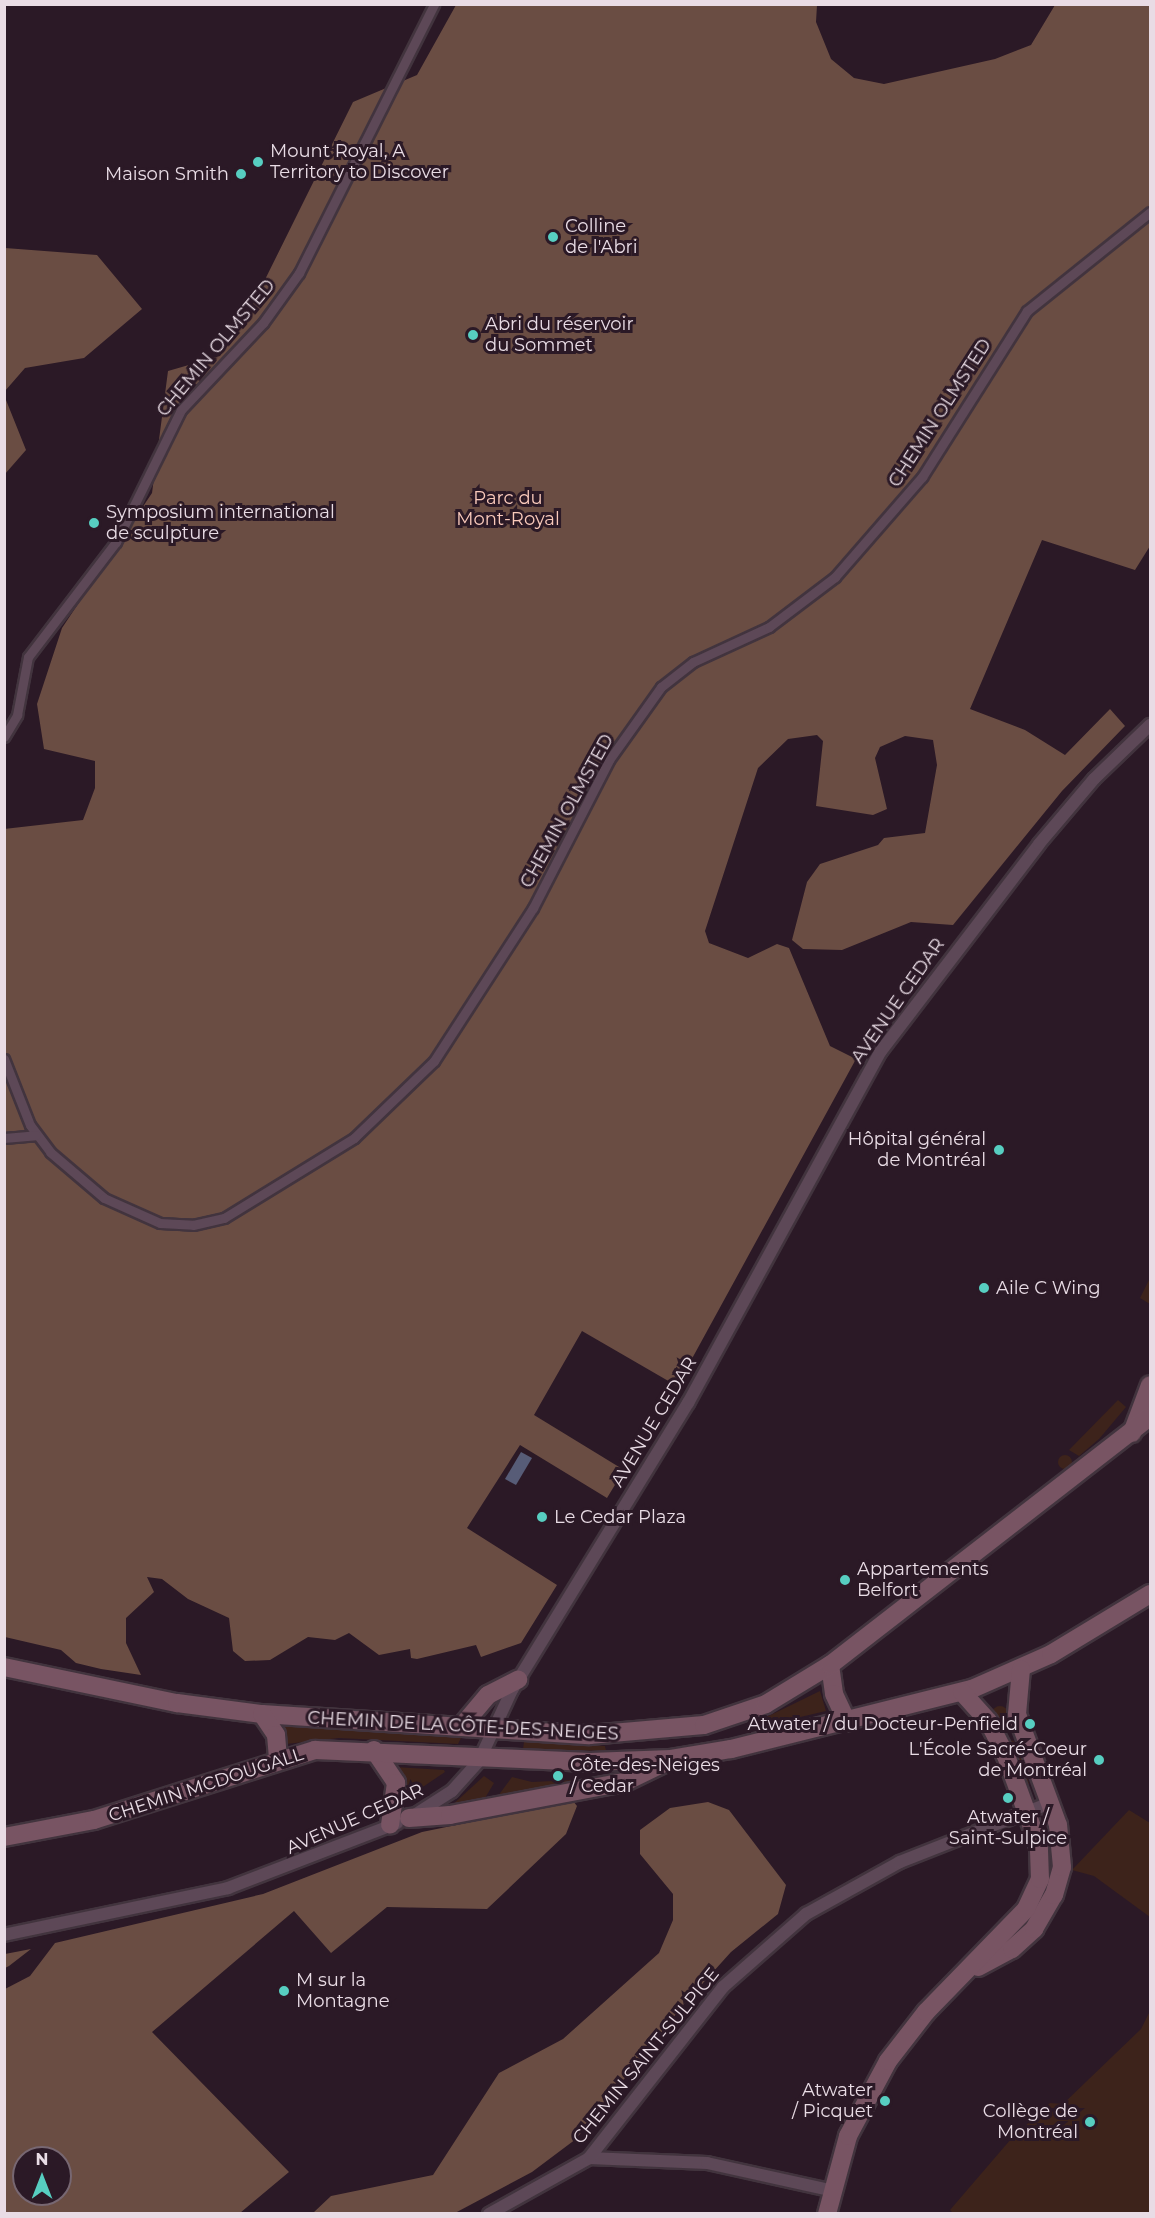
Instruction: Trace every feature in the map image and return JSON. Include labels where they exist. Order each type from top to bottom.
[{"type":"main road","points":[[1131,1434],[1150,1385]]},
{"type":"main road","name":"CHEMIN DE LA CÔTE-DES-NEIGES","points":[[4,1667],[168,1701],[262,1714],[600,1735],[691,1728],[756,1708],[831,1665],[1150,1417]]},
{"type":"main road","points":[[409,1818],[450,1815],[625,1782],[671,1760],[847,1722],[962,1692],[1022,1669],[1150,1594]]},
{"type":"main road","points":[[831,1665],[834,1694],[847,1722]]},
{"type":"main road","points":[[971,1970],[1020,1943],[1050,1904],[1063,1851],[1050,1803],[1017,1714],[1022,1669]]},
{"type":"main road","points":[[461,1727],[488,1695],[518,1680]]},
{"type":"main road","points":[[827,2214],[830,2190],[852,2126],[888,2061],[926,2012],[971,1970],[1026,1909],[1038,1887],[1041,1854],[1027,1812],[996,1735],[962,1692]]},
{"type":"main road","points":[[262,1714],[276,1735],[278,1758]]},
{"type":"main road","name":"CHEMIN MCDOUGALL","points":[[4,1837],[112,1815],[278,1758],[328,1749],[582,1762],[671,1760]]},
{"type":"main road","points":[[374,1750],[396,1783],[390,1826]]},
{"type":"street","name":"CHEMIN OLMSTED","points":[[4,737],[17,715],[28,657],[116,542],[181,410],[263,323],[299,273],[434,4]]},
{"type":"street","name":"CHEMIN OLMSTED","points":[[4,1059],[36,1135],[104,1198],[149,1220],[183,1225],[213,1222],[239,1210],[354,1138],[434,1061],[533,908],[609,760],[661,687],[693,662],[769,627],[835,577],[922,477],[1027,311],[1150,212]]},
{"type":"street","name":"AVENUE CEDAR","points":[[4,1935],[228,1888],[409,1818],[452,1791],[481,1756],[518,1680],[692,1395],[881,1051],[1046,835],[1150,725]]},
{"type":"street","points":[[4,1138],[36,1135]]},
{"type":"street","name":"CHEMIN SAINT-SULPICE","points":[[489,2214],[589,2158],[690,2026],[762,1949],[856,1882],[1050,1803]]},
{"type":"street","points":[[589,2158],[707,2163],[830,2190]]},
{"type":"shaded area","points":[[1150,1278],[1150,1304],[1140,1298]]},
{"type":"shaded area","points":[[1118,1400],[1126,1407],[1099,1439],[1079,1456],[1069,1450]]},
{"type":"shaded area","points":[[1065,1455],[1070,1457],[1072,1462],[1070,1467],[1065,1469],[1060,1467],[1058,1462],[1060,1457]]},
{"type":"shaded area","points":[[820,1691],[826,1711],[749,1729],[748,1726]]},
{"type":"shaded area","points":[[997,1706],[1003,1706],[1008,1714],[1006,1720],[997,1722],[992,1717],[992,1711]]},
{"type":"shaded area","points":[[280,1726],[461,1738],[458,1744],[339,1738],[286,1744]]},
{"type":"shaded area","points":[[1011,1740],[1019,1744],[1029,1784],[1025,1785]]},
{"type":"shaded area","points":[[524,1742],[605,1746],[606,1751],[523,1749]]},
{"type":"shaded area","points":[[395,1767],[444,1770],[445,1772],[402,1801]]},
{"type":"shaded area","points":[[484,1776],[494,1783],[482,1803],[449,1808]]},
{"type":"shaded area","points":[[512,1777],[532,1782],[574,1780],[495,1800]]},
{"type":"shaded area","points":[[1129,1810],[1150,1823],[1150,1917],[1094,1876],[1072,1870]]},
{"type":"shaded area","name":"Collège de Montréal","points":[[1150,2011],[1150,2213],[953,2213],[950,2210],[1011,2139],[1050,2103],[1063,2104],[1141,2029]]},
{"type":"green space","name":"Parc du Mont-Royal","points":[[456,5],[817,5],[816,22],[831,59],[854,78],[884,84],[995,59],[1031,45],[1055,5],[1150,5],[1150,546],[1135,570],[1042,540],[970,709],[1025,730],[1065,755],[1110,709],[1125,726],[1062,791],[953,925],[911,922],[842,950],[803,949],[792,940],[807,882],[820,864],[878,845],[884,838],[925,833],[937,765],[933,740],[905,736],[880,747],[875,758],[887,809],[873,815],[816,806],[823,741],[817,735],[788,739],[758,768],[705,931],[709,943],[748,958],[777,944],[789,948],[830,1046],[856,1059],[677,1386],[582,1331],[534,1415],[624,1470],[607,1498],[520,1445],[467,1528],[557,1585],[521,1643],[481,1657],[476,1645],[417,1659],[411,1658],[410,1649],[379,1655],[349,1633],[335,1640],[308,1637],[270,1660],[245,1661],[233,1651],[229,1618],[188,1599],[162,1579],[147,1577],[154,1592],[126,1618],[126,1643],[141,1675],[101,1669],[76,1663],[61,1650],[5,1637],[4,829],[83,820],[95,788],[95,761],[44,749],[37,704],[62,628],[152,493],[168,371],[220,356],[242,326],[353,102],[417,75]]},
{"type":"green space","points":[[5,248],[97,255],[142,309],[84,358],[25,368],[5,391]]},
{"type":"green space","points":[[4,395],[26,450],[5,474],[4,474]]},
{"type":"green space","points":[[573,1801],[577,1806],[566,1834],[487,1909],[387,1907],[331,1953],[294,1911],[152,2032],[289,2172],[240,2213],[5,2214],[5,1989],[30,1976],[55,1943],[263,1894],[422,1832]]},
{"type":"green space","points":[[708,1802],[729,1810],[786,1885],[778,1914],[731,1952],[685,2003],[576,2139],[532,2172],[455,2213],[313,2213],[331,2196],[433,2175],[499,2073],[563,2039],[659,1953],[673,1920],[673,1894],[640,1854],[640,1830],[670,1808]]},
{"type":"green space","points":[[31,1949],[9,1966],[5,1968],[5,1954]]},
{"type":"water","points":[[521,1452],[532,1458],[516,1485],[505,1479]]},
{"type":"place","name":"Mount Royal, A Territory to Discover","points":[[258,162]]},
{"type":"place","name":"Maison Smith","points":[[241,174]]},
{"type":"place","name":"Colline de l'Abri","points":[[553,237]]},
{"type":"place","name":"Abri du réservoir du Sommet","points":[[473,335]]},
{"type":"place","name":"Symposium international de sculpture","points":[[94,523]]},
{"type":"place","name":"Hôpital général de Montréal","points":[[999,1150]]},
{"type":"place","name":"Aile C Wing","points":[[984,1288]]},
{"type":"place","name":"Le Cedar Plaza","points":[[542,1517]]},
{"type":"place","name":"Appartements Belfort","points":[[845,1580]]},
{"type":"place","name":"Atwater / du Docteur-Penfield","points":[[1030,1724]]},
{"type":"place","name":"L'École Sacré-Coeur de Montréal","points":[[1099,1760]]},
{"type":"place","name":"Côte-des-Neiges / Cedar","points":[[558,1776]]},
{"type":"place","name":"Atwater / Saint-Sulpice","points":[[1008,1798]]},
{"type":"place","name":"M sur la Montagne","points":[[284,1991]]},
{"type":"place","name":"Atwater / Picquet","points":[[885,2101]]},
{"type":"place","name":"Collège de Montréal","points":[[1090,2122]]}]
